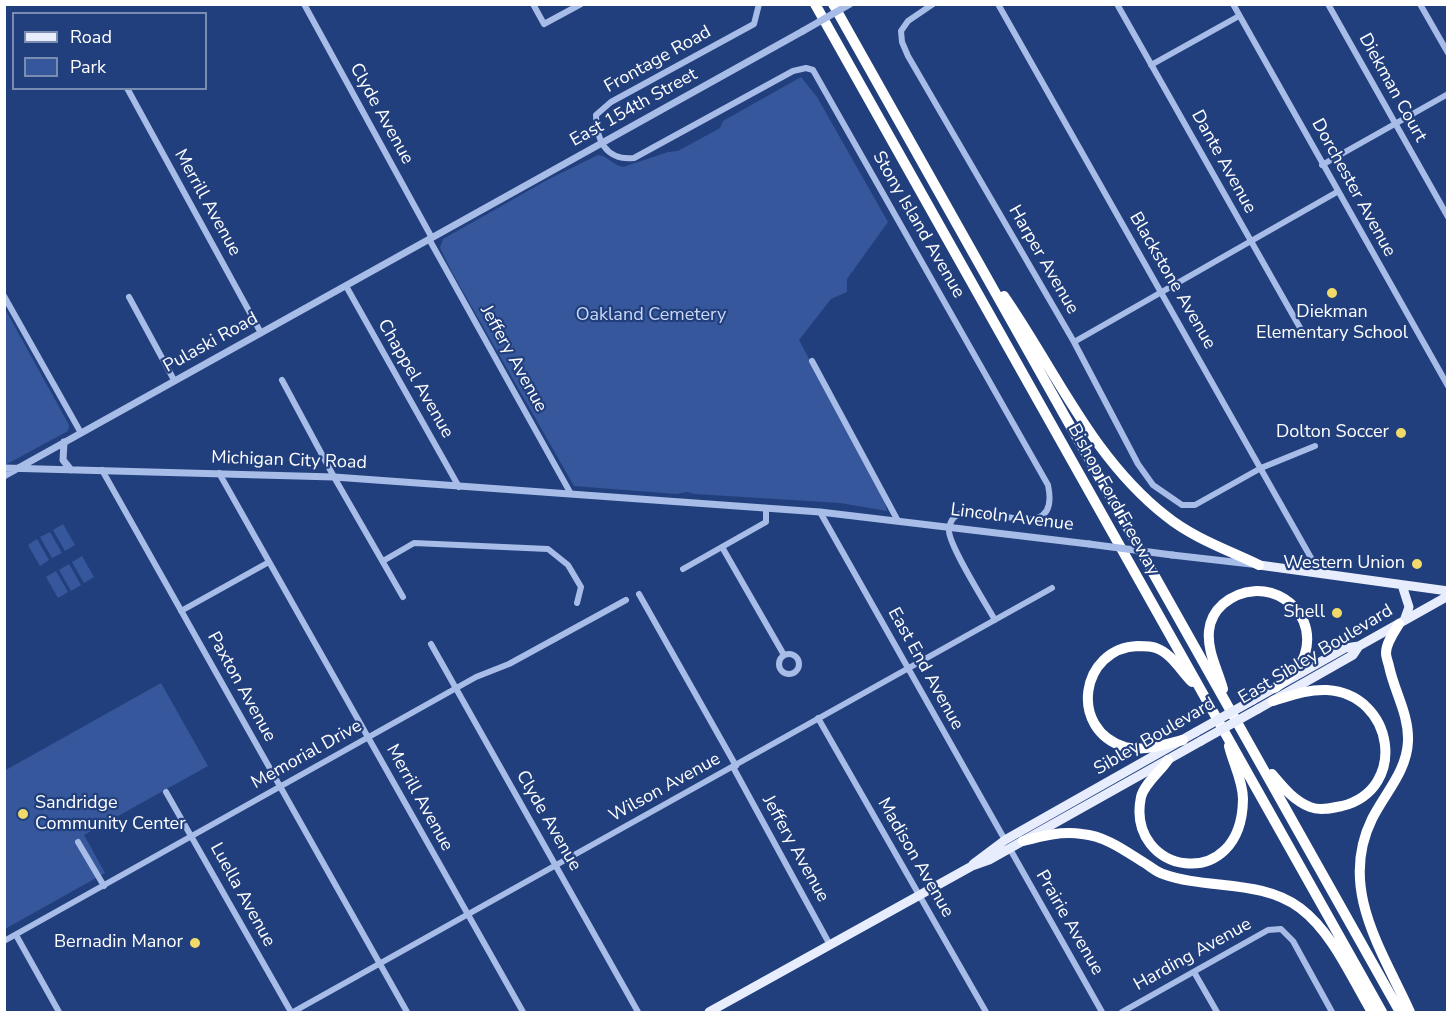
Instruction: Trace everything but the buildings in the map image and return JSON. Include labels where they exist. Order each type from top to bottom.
[{"type":"highway","name":"Bishop Ford Freeway","points":[[815,4],[1382,1012]]},
{"type":"highway","name":"Bishop Ford Freeway","points":[[833,4],[1400,1012]]},
{"type":"highway","points":[[967,243],[1017,315],[1101,450],[1134,488],[1166,517],[1200,538],[1259,565]]},
{"type":"highway","points":[[1227,704],[1211,657],[1209,630],[1218,609],[1240,593],[1254,590],[1269,591],[1281,597],[1293,605],[1305,628],[1305,655],[1295,669],[1275,688]]},
{"type":"highway","points":[[1401,622],[1389,640],[1386,652],[1390,672],[1407,723],[1408,742],[1405,760],[1364,835],[1358,870],[1364,907],[1372,932],[1410,1012]]},
{"type":"highway","points":[[1183,740],[1148,748],[1125,747],[1110,740],[1096,726],[1088,711],[1089,681],[1097,668],[1116,651],[1125,647],[1155,647],[1167,654],[1200,689]]},
{"type":"highway","points":[[1256,758],[1290,795],[1311,807],[1320,809],[1359,800],[1371,790],[1386,762],[1382,730],[1375,716],[1363,702],[1346,694],[1327,690],[1304,692],[1273,701]]},
{"type":"highway","points":[[1168,760],[1142,795],[1139,813],[1143,831],[1151,845],[1161,854],[1176,862],[1190,865],[1204,863],[1218,856],[1230,846],[1239,829],[1242,815],[1243,796],[1226,734]]},
{"type":"highway","points":[[1023,841],[1048,835],[1083,834],[1116,845],[1161,874],[1185,880],[1272,893],[1286,899],[1300,908],[1325,933],[1372,1012]]},
{"type":"main road","name":"Lincoln Avenue","points":[[1259,565],[1448,591]]},
{"type":"main road","points":[[1401,622],[1408,607],[1402,585]]},
{"type":"main road","name":"East Sibley Boulevard","points":[[1199,737],[1256,705],[1273,701],[1353,655],[1359,646],[1448,596]]},
{"type":"main road","points":[[1256,705],[1275,688],[1345,648],[1359,646]]},
{"type":"main road","name":"Sibley Boulevard","points":[[1007,844],[1023,841],[1168,760],[1199,737]]},
{"type":"main road","name":"Sibley Boulevard","points":[[709,1012],[972,866],[989,860],[1007,844],[1183,740],[1199,737]]},
{"type":"street","name":"Clyde Avenue","points":[[304,4],[431,238]]},
{"type":"street","points":[[533,4],[544,24],[581,4]]},
{"type":"street","name":"Frontage Road","points":[[602,142],[596,130],[596,115],[611,102],[754,24],[759,4]]},
{"type":"street","name":"East 154th Street","points":[[431,238],[850,4]]},
{"type":"street","name":"Harper Avenue","points":[[933,4],[908,21],[901,31],[902,42],[908,56],[1074,342],[1138,464],[1153,485],[1182,505],[1195,505],[1261,468]]},
{"type":"street","name":"Blackstone Avenue","points":[[998,4],[1319,572]]},
{"type":"street","name":"Dante Avenue","points":[[1117,4],[1303,333]]},
{"type":"street","name":"Dorchester Avenue","points":[[1233,4],[1448,386]]},
{"type":"street","name":"Diekman Court","points":[[1328,4],[1448,217]]},
{"type":"street","points":[[1420,4],[1448,53]]},
{"type":"street","points":[[1151,65],[1239,16]]},
{"type":"street","name":"Stony Island Avenue","points":[[602,142],[609,153],[622,159],[634,158],[793,70],[806,68],[813,70],[1048,484],[1050,495],[1047,510],[1038,518],[1026,520],[967,511],[955,514],[949,528]]},
{"type":"street","name":"Merrill Avenue","points":[[128,90],[261,333]]},
{"type":"street","points":[[1322,165],[1448,94]]},
{"type":"street","points":[[1074,342],[1337,192]]},
{"type":"street","name":"Pulaski Road","points":[[4,476],[431,238]]},
{"type":"street","name":"Jeffery Avenue","points":[[431,238],[571,494]]},
{"type":"street","name":"Chappel Avenue","points":[[346,286],[459,487]]},
{"type":"street","points":[[4,296],[81,433]]},
{"type":"street","points":[[129,297],[174,380]]},
{"type":"street","points":[[812,361],[898,521]]},
{"type":"street","points":[[1440,372],[1448,368]]},
{"type":"street","points":[[282,380],[334,477],[403,597]]},
{"type":"street","points":[[64,442],[63,460],[71,470]]},
{"type":"street","points":[[1261,468],[1314,446]]},
{"type":"street","name":"Michigan City Road","points":[[4,468],[334,477],[571,494]]},
{"type":"street","name":"Paxton Avenue","points":[[102,470],[407,1012]]},
{"type":"street","name":"Merrill Avenue","points":[[219,473],[523,1012]]},
{"type":"street","name":"Lincoln Avenue","points":[[571,494],[820,512],[1259,565]]},
{"type":"street","points":[[684,569],[766,522],[766,509]]},
{"type":"street","name":"East End Avenue","points":[[820,512],[1007,844]]},
{"type":"street","points":[[949,528],[949,537],[996,620]]},
{"type":"street","points":[[383,561],[414,543],[548,549],[568,565],[580,587],[577,603]]},
{"type":"street","points":[[722,547],[784,655]]},
{"type":"street","points":[[181,611],[269,562]]},
{"type":"street","name":"Wilson Avenue","points":[[292,1012],[1052,588]]},
{"type":"street","name":"Jeffery Avenue","points":[[639,594],[830,945]]},
{"type":"street","name":"Memorial Drive","points":[[4,941],[476,677],[509,664],[626,600]]},
{"type":"street","name":"Clyde Avenue","points":[[431,645],[638,1012]]},
{"type":"street","name":"Madison Avenue","points":[[818,718],[986,1012]]},
{"type":"street","name":"Luella Avenue","points":[[166,792],[292,1012]]},
{"type":"street","points":[[78,842],[104,886]]},
{"type":"street","name":"Prairie Avenue","points":[[1007,844],[1102,1012]]},
{"type":"street","name":"Harding Avenue","points":[[1122,1012],[1268,930],[1281,929],[1293,942],[1332,1012]]},
{"type":"street","points":[[16,935],[59,1012]]},
{"type":"street","points":[[1194,972],[1217,1012]]},
{"type":"green space","name":"Oakland Cemetery","points":[[801,77],[817,97],[888,222],[847,279],[847,292],[831,299],[799,340],[885,502],[887,511],[840,503],[574,486],[453,274],[440,248],[443,239],[549,179],[598,155],[623,167],[668,152],[678,151],[720,128],[723,121]]},
{"type":"green space","points":[[4,307],[69,425],[68,431],[5,465]]},
{"type":"green space","points":[[63,524],[75,545],[65,551],[53,530]]},
{"type":"green space","points":[[50,532],[62,553],[52,558],[40,537]]},
{"type":"green space","points":[[37,539],[49,560],[40,566],[28,545]]},
{"type":"green space","points":[[82,556],[94,577],[84,583],[72,562]]},
{"type":"green space","points":[[69,564],[81,585],[71,591],[59,570]]},
{"type":"green space","points":[[56,571],[68,592],[58,598],[46,577]]},
{"type":"green space","points":[[161,683],[208,766],[84,835],[105,873],[5,929],[4,771]]},
{"type":"place","name":"Diekman Elementary School","points":[[1332,293]]},
{"type":"place","name":"Dolton Soccer","points":[[1401,433]]},
{"type":"place","name":"Western Union","points":[[1417,564]]},
{"type":"place","name":"Shell","points":[[1337,613]]},
{"type":"place","name":"Sandridge Community Center","points":[[23,814]]},
{"type":"place","name":"Bernadin Manor","points":[[195,943]]}]
